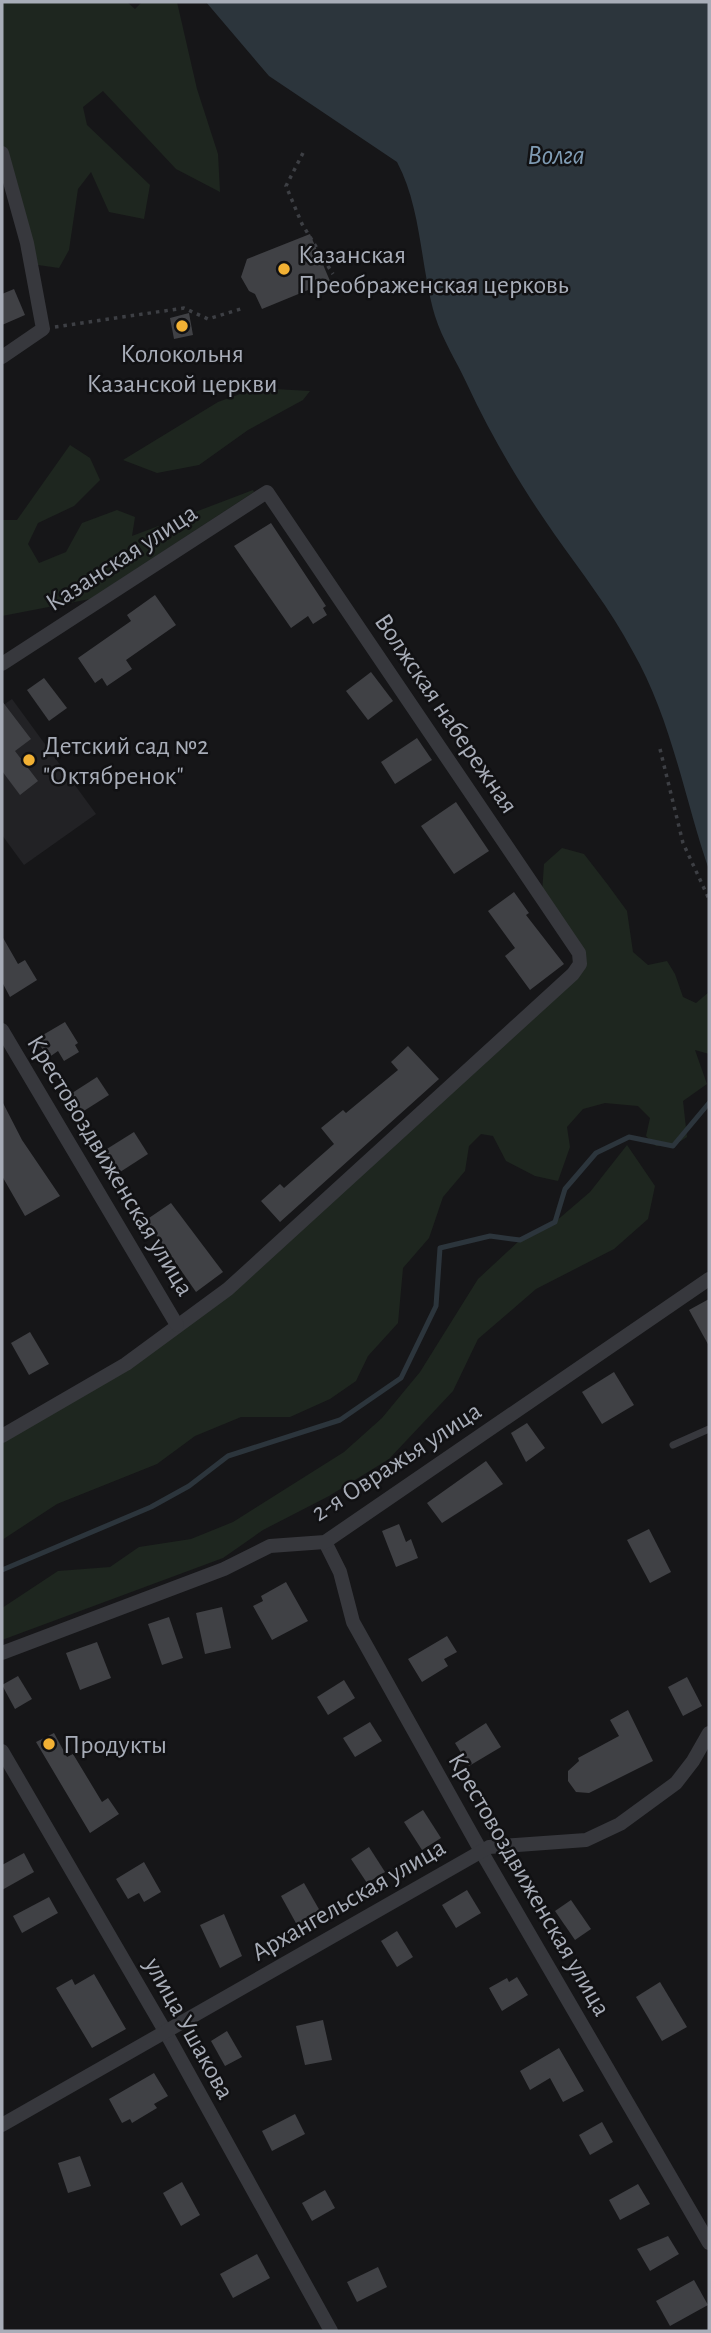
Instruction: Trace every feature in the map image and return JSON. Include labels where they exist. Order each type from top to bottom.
[{"type":"street","points":[[2,153],[27,243],[43,329],[2,357]]},
{"type":"street","name":"Казанская улица","points":[[2,664],[267,492]]},
{"type":"street","name":"Волжская набережная","points":[[177,1325],[228,1289],[580,964],[579,953],[267,492]]},
{"type":"street","name":"Крестовоздвиженская улица","points":[[2,1030],[177,1325]]},
{"type":"street","name":"2-я Овражья улица","points":[[2,1653],[224,1569],[270,1546],[325,1542],[709,1279]]},
{"type":"street","points":[[2,1436],[126,1364],[177,1325]]},
{"type":"street","name":"Крестовоздвиженская улица","points":[[325,1542],[340,1572],[354,1622],[481,1851],[709,2243]]},
{"type":"street","name":"Архангельская улица","points":[[2,2125],[481,1851],[500,1845],[586,1840],[620,1824],[676,1783],[709,1733]]},
{"type":"street","name":"улица Ушакова","points":[[2,1751],[165,2031],[331,2331]]},
{"type":"lane","points":[[673,1446],[709,1429]]},
{"type":"path","points":[[303,153],[286,186],[302,224],[333,274]]},
{"type":"path","points":[[43,329],[184,308],[208,319],[244,308]]},
{"type":"path","points":[[660,749],[683,843],[709,899]]},
{"type":"shaded area","points":[[2,2],[127,2],[135,9],[142,2],[177,2],[197,89],[218,154],[220,192],[176,169],[103,91],[83,107],[87,125],[150,185],[144,219],[109,212],[91,172],[78,189],[69,250],[59,268],[38,265],[2,145]]},
{"type":"shaded area","points":[[257,388],[310,391],[303,400],[248,430],[199,465],[157,473],[123,460],[218,402]]},
{"type":"shaded area","points":[[70,445],[90,458],[100,480],[74,506],[38,523],[28,544],[39,563],[66,552],[82,523],[117,510],[135,517],[132,536],[253,490],[254,492],[90,599],[2,616],[2,520],[17,520]]},
{"type":"shaded area","name":"Детский сад №2 \"Октябренок\"","points":[[12,699],[96,814],[24,865],[2,835],[2,706]]},
{"type":"shaded area","points":[[562,848],[584,854],[627,911],[633,952],[648,965],[667,961],[683,997],[696,1003],[709,992],[709,1054],[695,1050],[707,1084],[683,1101],[687,1137],[673,1146],[656,1146],[646,1136],[650,1118],[638,1106],[605,1103],[583,1109],[567,1127],[570,1147],[558,1181],[535,1176],[506,1161],[493,1136],[481,1134],[469,1146],[465,1171],[443,1197],[429,1238],[403,1268],[398,1323],[368,1356],[356,1381],[330,1399],[290,1417],[241,1417],[195,1436],[157,1464],[57,1504],[2,1540],[2,1441],[128,1368],[584,966],[542,893],[544,864]]},
{"type":"shaded area","points":[[627,1145],[655,1186],[648,1219],[614,1249],[536,1289],[478,1339],[453,1391],[389,1459],[329,1496],[263,1530],[223,1558],[2,1640],[2,1608],[58,1571],[110,1567],[139,1547],[191,1539],[233,1522],[344,1452],[382,1418],[420,1372],[478,1279],[520,1240],[555,1222],[590,1192]]},
{"type":"water","name":"Волга","points":[[206,2],[709,2],[709,870],[667,730],[645,676],[614,620],[508,461],[486,423],[442,333],[430,297],[411,199],[397,162],[269,76]]},
{"type":"building","name":"Казанская Преображенская церковь","points":[[310,234],[330,281],[262,309],[255,294],[249,291],[241,277],[247,259]]},
{"type":"building","points":[[14,289],[25,315],[2,325],[2,294]]},
{"type":"building","name":"Колокольня Казанской церкви","points":[[189,313],[193,335],[174,339],[170,318]]},
{"type":"building","points":[[271,523],[326,606],[323,608],[327,615],[313,624],[308,616],[291,628],[234,546]]},
{"type":"building","points":[[155,595],[176,625],[126,660],[132,669],[107,686],[102,678],[95,683],[78,658],[131,621],[127,615]]},
{"type":"building","points":[[371,672],[393,701],[368,720],[346,691]]},
{"type":"building","points":[[44,678],[67,708],[49,721],[27,690]]},
{"type":"building","points":[[2,701],[31,739],[15,751],[38,781],[20,795],[2,771]]},
{"type":"building","points":[[417,738],[432,760],[395,784],[381,762]]},
{"type":"building","points":[[456,802],[489,851],[454,874],[421,826]]},
{"type":"building","points":[[514,892],[529,913],[526,915],[564,964],[530,990],[505,956],[515,948],[488,911]]},
{"type":"building","points":[[2,936],[18,964],[25,960],[37,980],[10,997],[2,982]]},
{"type":"building","points":[[65,1022],[78,1043],[75,1045],[79,1052],[64,1061],[58,1051],[48,1058],[36,1039]]},
{"type":"building","points":[[408,1046],[439,1079],[280,1222],[261,1201],[280,1184],[284,1188],[334,1144],[321,1128],[343,1110],[346,1113],[398,1070],[391,1062]]},
{"type":"building","points":[[97,1077],[109,1095],[79,1114],[69,1095]]},
{"type":"building","points":[[2,1101],[22,1140],[60,1196],[25,1216],[2,1176]]},
{"type":"building","points":[[134,1132],[148,1154],[117,1174],[102,1152]]},
{"type":"building","points":[[171,1203],[223,1272],[196,1292],[146,1220]]},
{"type":"building","points":[[709,1299],[709,1346],[689,1310]]},
{"type":"building","points":[[30,1332],[49,1364],[29,1375],[11,1343]]},
{"type":"building","points":[[614,1372],[634,1405],[602,1424],[582,1392]]},
{"type":"building","points":[[527,1423],[545,1448],[526,1462],[511,1433]]},
{"type":"building","points":[[486,1461],[503,1484],[442,1523],[427,1503]]},
{"type":"building","points":[[399,1524],[406,1542],[411,1539],[418,1558],[396,1567],[382,1531]]},
{"type":"building","points":[[649,1529],[671,1572],[650,1583],[627,1540]]},
{"type":"building","points":[[286,1582],[308,1621],[272,1640],[253,1606],[263,1601],[261,1596]]},
{"type":"building","points":[[222,1607],[231,1648],[205,1654],[196,1613]]},
{"type":"building","points":[[169,1617],[183,1658],[162,1665],[148,1624]]},
{"type":"building","points":[[447,1636],[457,1652],[444,1659],[448,1666],[422,1682],[408,1659]]},
{"type":"building","points":[[97,1642],[111,1678],[80,1690],[66,1653]]},
{"type":"building","points":[[18,1676],[32,1699],[15,1709],[2,1685]]},
{"type":"building","points":[[687,1677],[702,1706],[683,1716],[668,1687]]},
{"type":"building","points":[[344,1680],[355,1698],[328,1715],[317,1697]]},
{"type":"building","points":[[628,1710],[653,1761],[589,1793],[576,1792],[568,1781],[568,1771],[579,1761],[578,1758],[619,1736],[610,1720]]},
{"type":"building","points":[[370,1722],[382,1741],[355,1757],[343,1738]]},
{"type":"building","points":[[486,1723],[501,1747],[469,1766],[455,1743]]},
{"type":"building","points":[[54,1733],[67,1757],[73,1754],[102,1802],[108,1798],[119,1814],[90,1833],[36,1742]]},
{"type":"building","points":[[423,1810],[441,1838],[422,1850],[404,1822]]},
{"type":"building","points":[[369,1847],[385,1872],[367,1883],[351,1859]]},
{"type":"building","points":[[24,1853],[34,1872],[2,1890],[2,1865]]},
{"type":"building","points":[[144,1862],[161,1892],[144,1902],[139,1893],[128,1899],[116,1879]]},
{"type":"building","points":[[304,1883],[320,1911],[297,1925],[281,1896]]},
{"type":"building","points":[[467,1890],[481,1913],[456,1928],[442,1905]]},
{"type":"building","points":[[49,1897],[58,1913],[22,1933],[13,1916]]},
{"type":"building","points":[[571,1900],[591,1929],[575,1940],[555,1911]]},
{"type":"building","points":[[224,1914],[242,1956],[220,1968],[200,1925]]},
{"type":"building","points":[[397,1931],[413,1957],[397,1967],[381,1941]]},
{"type":"building","points":[[94,1974],[126,2029],[92,2048],[56,1988],[72,1979],[75,1985]]},
{"type":"building","points":[[517,1977],[528,1995],[502,2011],[489,1988],[507,1978],[509,1982]]},
{"type":"building","points":[[660,1982],[687,2027],[662,2041],[636,1997]]},
{"type":"building","points":[[323,2020],[332,2060],[305,2065],[296,2026]]},
{"type":"building","points":[[227,2031],[242,2057],[225,2066],[211,2041]]},
{"type":"building","points":[[559,2048],[584,2091],[563,2102],[550,2078],[530,2090],[520,2071]]},
{"type":"building","points":[[154,2073],[168,2096],[154,2104],[157,2108],[132,2123],[130,2119],[122,2123],[109,2099]]},
{"type":"building","points":[[295,2114],[305,2134],[272,2151],[262,2131]]},
{"type":"building","points":[[602,2122],[613,2142],[590,2155],[579,2135]]},
{"type":"building","points":[[80,2156],[91,2186],[68,2193],[58,2163]]},
{"type":"building","points":[[182,2182],[200,2215],[181,2226],[163,2193]]},
{"type":"building","points":[[638,2184],[650,2204],[620,2220],[609,2200]]},
{"type":"building","points":[[325,2190],[335,2208],[312,2221],[302,2203]]},
{"type":"building","points":[[668,2236],[679,2254],[650,2271],[637,2249]]},
{"type":"building","points":[[257,2254],[270,2278],[233,2298],[220,2274]]},
{"type":"building","points":[[378,2267],[387,2287],[357,2302],[347,2282]]},
{"type":"building","points":[[694,2280],[708,2305],[670,2326],[656,2301]]},
{"type":"waterway","points":[[2,1570],[151,1507],[189,1486],[228,1456],[340,1420],[401,1378],[436,1306],[440,1248],[490,1236],[520,1240],[555,1222],[565,1189],[596,1153],[629,1137],[673,1146],[709,1103]]},
{"type":"place","name":"Казанская Преображенская церковь","points":[[284,269]]},
{"type":"place","name":"Колокольня Казанской церкви","points":[[182,326]]},
{"type":"place","name":"Детский сад №2 \"Октябренок\"","points":[[29,760]]},
{"type":"place","name":"Продукты","points":[[49,1744]]}]
